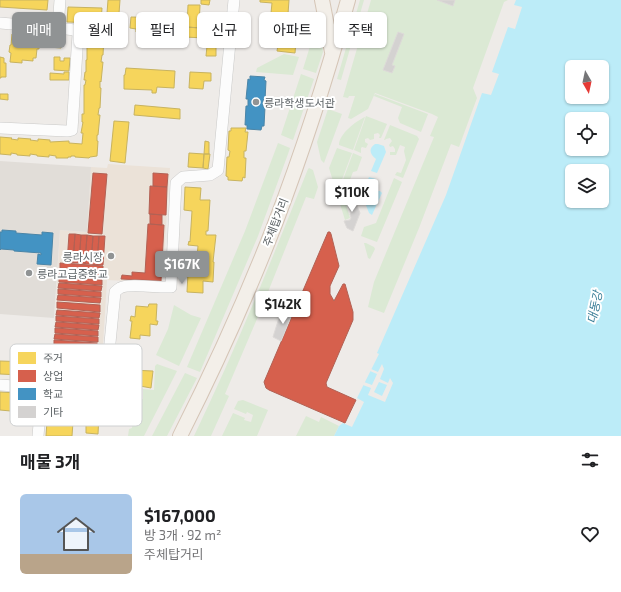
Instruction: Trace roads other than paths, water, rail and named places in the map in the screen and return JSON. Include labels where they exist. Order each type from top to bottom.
[{"type":"main road","points":[[322,0],[333,54]]},
{"type":"main road","name":"주체탑거리","points":[[180,436],[241,306],[275,224],[307,135],[333,54],[348,0]]},
{"type":"street","points":[[59,12],[60,0]]},
{"type":"street","points":[[110,344],[115,292],[120,288],[127,286],[161,288],[171,287],[176,183],[183,177],[210,175],[218,170],[234,0]]},
{"type":"street","points":[[0,23],[12,24]]},
{"type":"street","points":[[0,128],[67,132],[72,130],[78,34],[75,30],[66,29]]},
{"type":"street","points":[[0,385],[10,386]]},
{"type":"street","points":[[38,436],[39,426]]},
{"type":"water","name":"대동강","points":[[516,0],[621,0],[621,436],[334,436],[339,426],[343,423],[352,427],[364,402],[357,398],[379,354],[377,353],[446,195],[482,93],[491,95],[499,74],[492,72],[508,27],[515,29],[522,7],[514,5]]},
{"type":"water","points":[[375,144],[384,146],[386,152],[377,173],[371,171],[376,159],[371,153],[371,148]]},
{"type":"water","points":[[369,177],[376,179],[372,191],[380,191],[382,193],[372,215],[369,213],[362,195]]},
{"type":"place","name":"릉라학생도서관","points":[[256,102]]},
{"type":"place","name":"릉라시장","points":[[111,256]]},
{"type":"place","name":"릉라고급중학교","points":[[29,273]]}]
